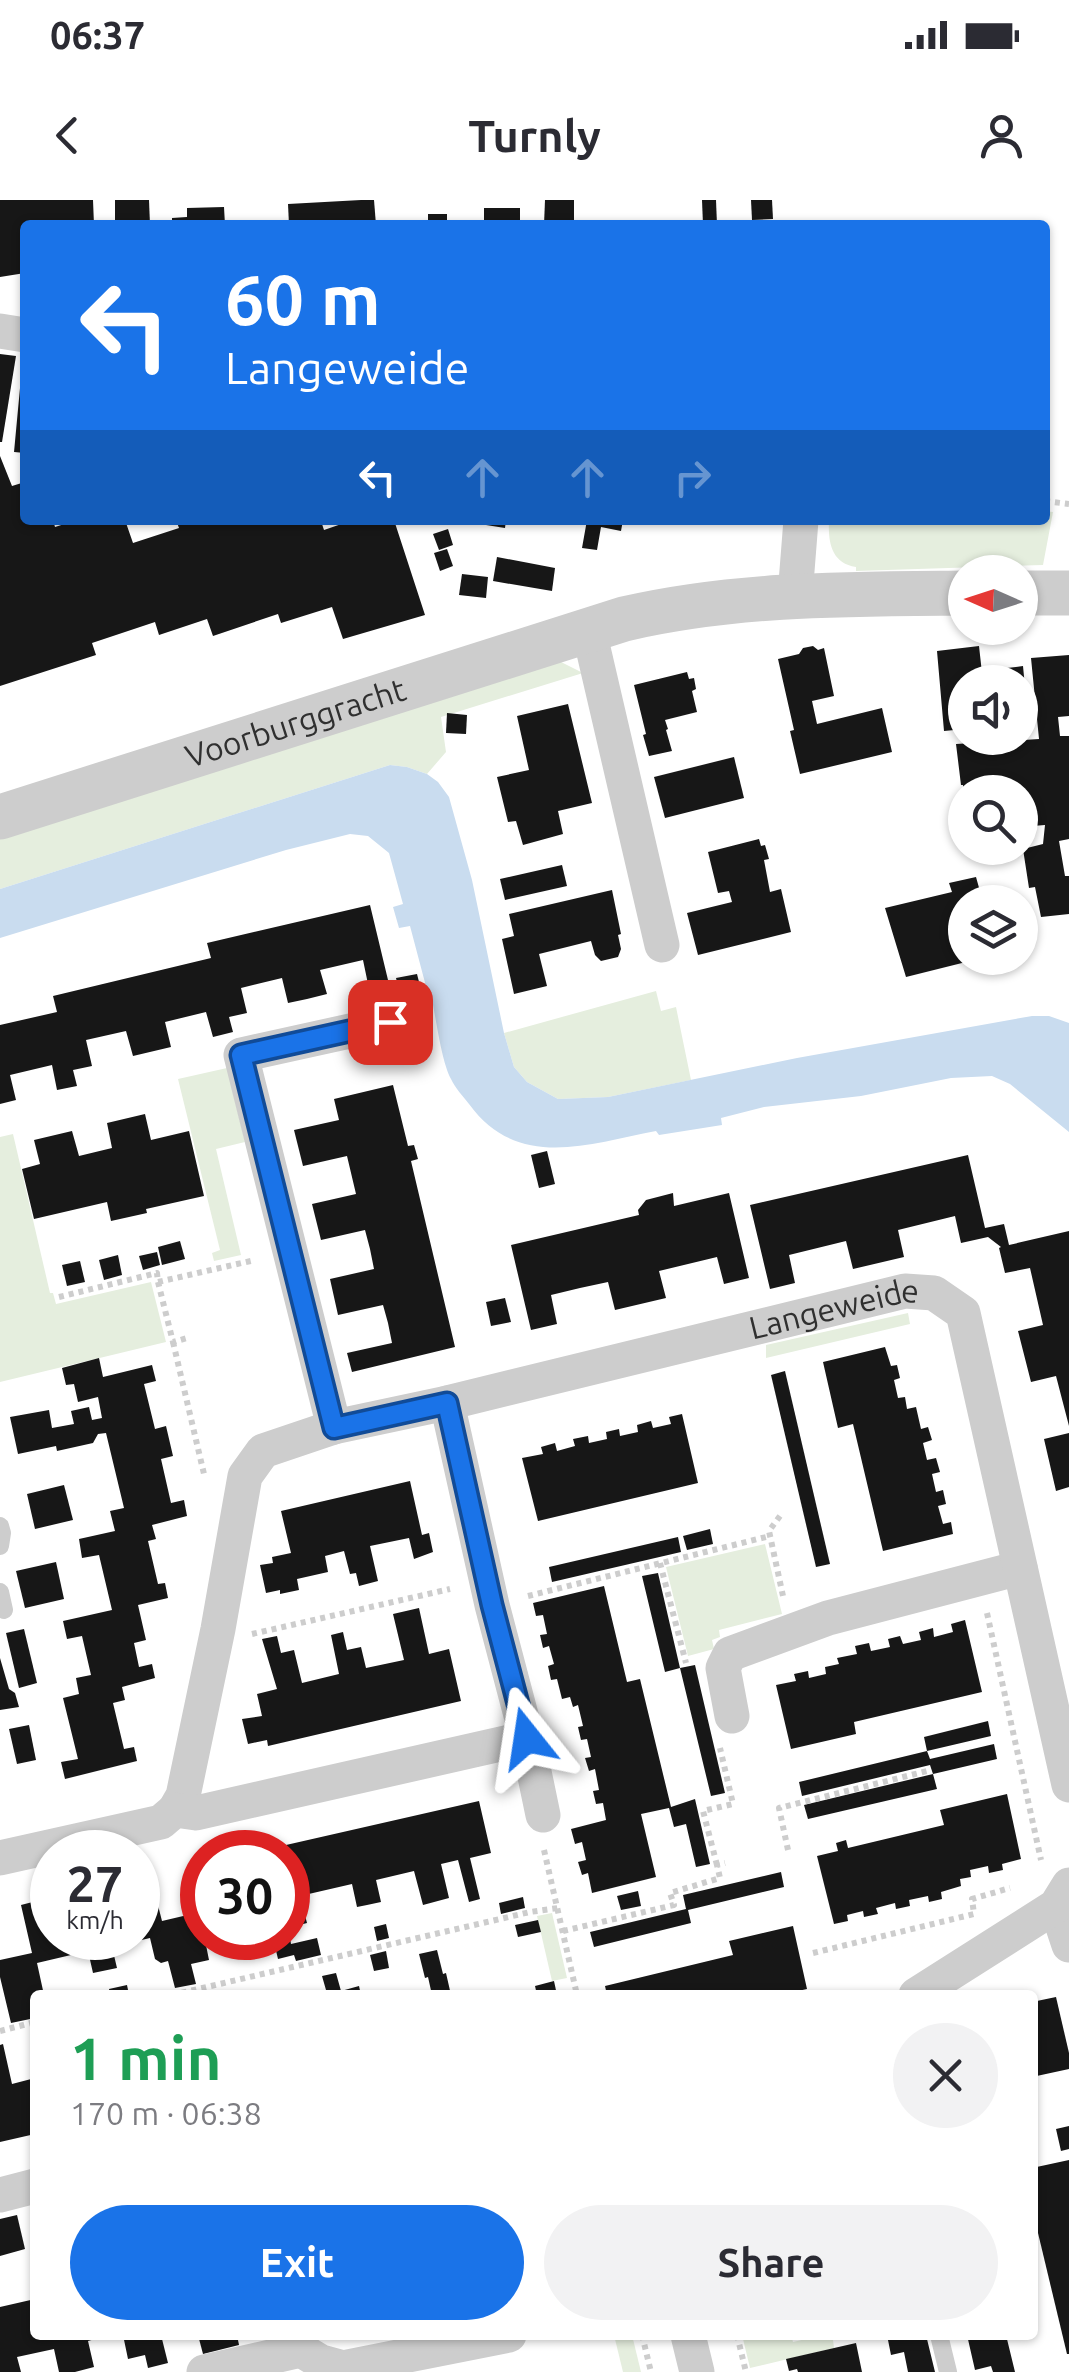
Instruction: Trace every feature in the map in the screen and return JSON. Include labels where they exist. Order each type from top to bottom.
[{"type":"street","points":[[795,596],[801,525]]},
{"type":"street","points":[[1038,592],[1069,593]]},
{"type":"street","name":"Voorburggracht","points":[[0,816],[624,619],[708,602],[948,593]]},
{"type":"street","points":[[589,631],[662,945]]},
{"type":"street","points":[[334,1428],[241,1055],[390,1022]]},
{"type":"street","name":"Langeweide","points":[[245,1476],[263,1451],[334,1428],[905,1291],[934,1293],[963,1313],[1069,1785]]},
{"type":"street","points":[[447,1403],[543,1815]]},
{"type":"street","points":[[0,1858],[160,1822],[176,1810],[183,1796],[218,1629],[245,1476]]},
{"type":"street","points":[[732,1716],[724,1668],[730,1654],[828,1618],[1020,1568]]},
{"type":"street","points":[[176,1810],[196,1813],[527,1738]]},
{"type":"street","points":[[923,1990],[1057,1890],[1069,1945]]},
{"type":"street","points":[[0,2195],[30,2187]]},
{"type":"street","points":[[204,2372],[300,2350],[342,2368],[484,2340]]},
{"type":"street","points":[[690,2340],[697,2372]]},
{"type":"lane","points":[[0,1526],[0,1546]]},
{"type":"lane","points":[[940,2340],[948,2372]]},
{"type":"path","points":[[158,1282],[289,1252]]},
{"type":"path","points":[[58,1297],[156,1273],[205,1475],[245,1476]]},
{"type":"path","points":[[174,1342],[187,1338]]},
{"type":"path","points":[[780,1516],[769,1530],[792,1631]]},
{"type":"path","points":[[218,1629],[239,1637],[660,1563],[770,1536]]},
{"type":"path","points":[[660,1563],[685,1663],[700,1660]]},
{"type":"path","points":[[813,1953],[974,1914],[972,1898],[1057,1890],[980,1578]]},
{"type":"path","points":[[563,1931],[674,1905],[670,1893],[720,1878],[721,1864],[703,1811],[733,1804],[713,1720],[732,1716]]},
{"type":"path","points":[[788,1850],[780,1808],[927,1771]]},
{"type":"path","points":[[543,1815],[540,1834],[577,1990]]},
{"type":"path","points":[[194,1990],[558,1908]]},
{"type":"path","points":[[0,2031],[30,2023]]},
{"type":"path","points":[[643,2340],[651,2372]]},
{"type":"path","points":[[739,2340],[746,2372]]},
{"type":"green space","points":[[1050,512],[1053,512],[1043,565],[1038,565],[1038,555],[948,555],[948,568],[856,571],[833,550],[829,525],[1050,525]]},
{"type":"green space","points":[[555,659],[583,673],[441,717],[446,752],[427,774],[390,765],[0,889],[0,838]]},
{"type":"green space","points":[[656,991],[661,1011],[676,1007],[691,1080],[608,1097],[558,1099],[527,1082],[514,1067],[504,1033]]},
{"type":"green space","points":[[227,1068],[245,1142],[216,1149],[241,1255],[214,1261],[212,1253],[220,1250],[178,1079]]},
{"type":"green space","points":[[13,1134],[50,1293],[56,1304],[151,1282],[166,1342],[0,1382],[0,1137]]},
{"type":"green space","points":[[908,1313],[910,1324],[766,1358],[766,1345]]},
{"type":"green space","points":[[765,1544],[782,1614],[719,1630],[720,1637],[712,1640],[714,1649],[688,1656],[666,1567]]},
{"type":"green space","points":[[552,1913],[567,1978],[552,1981],[537,1916]]},
{"type":"green space","points":[[615,2340],[633,2340],[641,2372],[623,2372]]},
{"type":"green space","points":[[743,2340],[833,2340],[834,2348],[750,2368]]},
{"type":"water","points":[[390,765],[427,774],[449,797],[514,1067],[527,1082],[558,1099],[608,1097],[797,1058],[1049,1016],[1069,1023],[1069,1132],[1010,1084],[992,1076],[951,1078],[861,1096],[764,1107],[721,1118],[722,1125],[659,1135],[656,1131],[580,1146],[555,1148],[509,1138],[488,1125],[447,1071],[431,995],[410,926],[399,928],[393,907],[403,904],[389,853],[368,836],[350,834],[286,850],[0,938],[0,889]]},
{"type":"building","points":[[0,200],[93,200],[94,220],[20,220],[20,274],[0,277]]},
{"type":"building","points":[[115,200],[149,200],[150,220],[115,220]]},
{"type":"building","points":[[374,200],[376,220],[289,220],[288,204]]},
{"type":"building","points":[[545,200],[574,200],[574,220],[544,220]]},
{"type":"building","points":[[702,200],[716,200],[717,220],[703,220]]},
{"type":"building","points":[[751,200],[772,200],[773,219],[752,220]]},
{"type":"building","points":[[224,207],[225,220],[172,220],[187,217],[187,208]]},
{"type":"building","points":[[484,208],[520,208],[520,220],[484,220]]},
{"type":"building","points":[[428,214],[447,214],[447,220],[428,220]]},
{"type":"building","points":[[0,354],[16,356],[2,442],[0,442]]},
{"type":"building","points":[[20,388],[20,453],[14,452]]},
{"type":"building","points":[[0,456],[12,486],[20,484],[20,525],[127,525],[133,543],[179,528],[178,525],[322,525],[324,530],[338,525],[396,525],[425,615],[343,639],[332,607],[281,623],[278,614],[213,636],[207,619],[159,635],[155,622],[92,643],[96,655],[0,686]]},
{"type":"building","points":[[586,525],[622,525],[621,531],[601,527],[597,550],[582,548]]},
{"type":"building","points":[[448,529],[453,545],[439,550],[433,534]]},
{"type":"building","points":[[447,549],[453,566],[440,571],[434,553]]},
{"type":"building","points":[[497,557],[555,568],[552,591],[493,581]]},
{"type":"building","points":[[462,574],[488,577],[486,598],[459,595]]},
{"type":"building","points":[[813,646],[818,650],[824,648],[834,696],[812,701],[817,724],[882,708],[892,752],[800,774],[778,659]]},
{"type":"building","points":[[979,646],[981,665],[948,665],[948,731],[944,731],[937,651]]},
{"type":"building","points":[[1069,655],[1069,716],[1058,717],[1060,736],[1069,736],[1069,839],[1059,841],[1065,876],[1069,876],[1069,914],[1041,917],[1038,885],[1029,885],[1025,865],[1038,865],[1038,845],[1043,844],[1045,825],[1038,826],[1038,775],[960,775],[957,755],[1038,755],[1038,665],[1032,665],[1031,658]]},
{"type":"building","points":[[687,672],[689,679],[694,678],[696,689],[692,691],[697,712],[665,720],[672,751],[649,756],[634,685]]},
{"type":"building","points":[[568,704],[592,803],[558,811],[563,834],[523,845],[516,821],[508,822],[497,777],[529,770],[517,716]]},
{"type":"building","points":[[447,713],[467,715],[466,734],[446,733]]},
{"type":"building","points":[[734,757],[744,798],[665,818],[654,777]]},
{"type":"building","points":[[759,839],[769,859],[764,860],[770,892],[781,889],[791,932],[698,955],[687,913],[732,902],[729,891],[718,893],[708,852]]},
{"type":"building","points":[[562,865],[567,886],[505,900],[500,879]]},
{"type":"building","points":[[976,877],[978,885],[950,885]]},
{"type":"building","points":[[612,890],[621,934],[618,957],[601,961],[591,941],[539,954],[547,986],[514,994],[502,939],[514,936],[509,914]]},
{"type":"building","points":[[948,893],[948,966],[906,977],[885,908]]},
{"type":"building","points":[[370,905],[388,980],[368,984],[363,960],[320,970],[327,994],[307,999],[288,1003],[282,978],[241,988],[247,1013],[229,1017],[233,1032],[213,1037],[206,1012],[165,1022],[171,1047],[133,1056],[126,1031],[86,1040],[92,1066],[73,1070],[77,1086],[57,1090],[52,1065],[10,1075],[16,1100],[0,1104],[0,1025],[57,1012],[53,996],[211,958],[207,943]]},
{"type":"building","points":[[417,974],[422,994],[401,999],[396,978]]},
{"type":"building","points":[[393,1085],[408,1146],[414,1145],[418,1159],[411,1161],[455,1347],[352,1372],[347,1353],[392,1343],[388,1323],[383,1305],[338,1315],[330,1279],[374,1269],[370,1249],[365,1230],[321,1240],[312,1204],[356,1194],[347,1156],[303,1166],[294,1130],[339,1120],[334,1099]]},
{"type":"building","points":[[145,1114],[151,1140],[189,1131],[204,1196],[111,1221],[107,1202],[34,1219],[22,1169],[40,1164],[34,1140],[72,1131],[79,1156],[112,1148],[107,1123]]},
{"type":"building","points":[[547,1151],[555,1184],[539,1188],[531,1155]]},
{"type":"building","points":[[968,1155],[985,1228],[1004,1224],[1009,1245],[1069,1231],[1069,1426],[1056,1376],[1031,1382],[1018,1331],[1043,1325],[1030,1268],[1005,1273],[1001,1247],[988,1237],[961,1243],[955,1216],[898,1230],[904,1257],[853,1269],[846,1241],[789,1255],[795,1283],[770,1289],[750,1205]]},
{"type":"building","points":[[673,1193],[674,1206],[729,1193],[749,1278],[724,1284],[717,1257],[659,1271],[666,1298],[615,1310],[608,1282],[580,1288],[551,1295],[557,1324],[531,1330],[511,1245],[639,1215],[638,1210],[646,1200]]},
{"type":"building","points":[[180,1241],[185,1259],[162,1265],[158,1247]]},
{"type":"building","points":[[157,1252],[160,1265],[143,1270],[139,1256]]},
{"type":"building","points":[[118,1255],[122,1275],[104,1280],[99,1260]]},
{"type":"building","points":[[80,1261],[85,1282],[67,1286],[62,1265]]},
{"type":"building","points":[[505,1298],[511,1322],[491,1326],[486,1302]]},
{"type":"building","points":[[885,1347],[891,1366],[897,1365],[900,1378],[894,1380],[898,1398],[905,1397],[907,1409],[916,1407],[921,1429],[928,1427],[932,1440],[923,1443],[927,1460],[936,1458],[940,1472],[932,1474],[936,1492],[943,1490],[946,1504],[938,1506],[943,1524],[951,1522],[953,1534],[883,1551],[853,1424],[838,1428],[823,1362]]},
{"type":"building","points":[[99,1358],[103,1377],[152,1365],[156,1381],[144,1384],[155,1429],[166,1426],[173,1456],[161,1459],[171,1503],[184,1500],[187,1516],[152,1525],[156,1539],[148,1541],[158,1584],[165,1583],[168,1598],[138,1605],[146,1640],[134,1643],[139,1667],[152,1664],[155,1678],[122,1687],[125,1700],[113,1703],[124,1749],[134,1747],[137,1761],[65,1779],[61,1762],[78,1759],[63,1698],[79,1694],[76,1678],[91,1675],[82,1636],[67,1639],[63,1621],[112,1610],[99,1555],[82,1558],[79,1539],[115,1531],[110,1511],[124,1508],[106,1433],[98,1434],[93,1443],[18,1454],[10,1417],[49,1410],[52,1428],[74,1424],[71,1411],[89,1407],[92,1420],[102,1418],[98,1397],[78,1402],[74,1384],[66,1385],[62,1368]]},
{"type":"building","points":[[785,1371],[830,1564],[816,1567],[771,1375]]},
{"type":"building","points":[[682,1414],[698,1483],[538,1521],[522,1458],[543,1454],[541,1447],[555,1443],[557,1451],[575,1446],[573,1439],[588,1436],[589,1443],[607,1439],[606,1432],[619,1429],[620,1436],[638,1432],[637,1425],[651,1421],[653,1428],[671,1424],[669,1417]]},
{"type":"building","points":[[1069,1433],[1069,1487],[1056,1491],[1044,1439]]},
{"type":"building","points":[[410,1481],[422,1535],[429,1533],[433,1552],[414,1559],[409,1538],[370,1546],[378,1581],[359,1586],[356,1573],[350,1574],[344,1551],[325,1556],[328,1572],[297,1579],[299,1590],[266,1593],[260,1565],[273,1563],[272,1557],[291,1553],[281,1511]]},
{"type":"building","points":[[64,1485],[73,1520],[35,1529],[27,1494]]},
{"type":"building","points":[[710,1529],[713,1544],[687,1550],[683,1536]]},
{"type":"building","points":[[678,1537],[681,1552],[552,1582],[549,1567]]},
{"type":"building","points":[[56,1562],[64,1599],[25,1608],[16,1571]]},
{"type":"building","points":[[658,1573],[680,1668],[665,1672],[642,1576]]},
{"type":"building","points":[[604,1586],[627,1682],[640,1679],[671,1807],[695,1799],[710,1864],[696,1867],[686,1824],[674,1827],[669,1808],[641,1814],[656,1877],[592,1893],[588,1873],[582,1875],[578,1862],[586,1860],[582,1842],[575,1844],[571,1829],[606,1820],[603,1803],[596,1804],[593,1791],[599,1790],[595,1769],[589,1771],[585,1758],[591,1757],[587,1739],[581,1740],[578,1727],[583,1726],[578,1705],[573,1707],[570,1697],[562,1699],[557,1679],[551,1680],[548,1666],[554,1664],[549,1646],[543,1648],[540,1635],[547,1634],[543,1615],[536,1616],[533,1603]]},
{"type":"building","points":[[419,1608],[429,1654],[449,1649],[461,1701],[268,1746],[267,1740],[248,1744],[242,1719],[262,1716],[257,1694],[277,1689],[262,1639],[277,1636],[281,1653],[294,1650],[302,1683],[339,1674],[331,1635],[343,1632],[347,1650],[361,1647],[366,1668],[404,1660],[393,1614]]},
{"type":"building","points":[[965,1620],[982,1692],[854,1722],[856,1734],[791,1749],[776,1685],[796,1681],[794,1674],[808,1671],[809,1678],[826,1674],[825,1667],[839,1664],[837,1658],[857,1654],[855,1646],[869,1643],[871,1651],[890,1647],[888,1639],[900,1636],[903,1644],[921,1640],[919,1632],[933,1628],[934,1637],[953,1632],[951,1624]]},
{"type":"building","points":[[24,1629],[37,1683],[19,1688],[6,1633]]},
{"type":"building","points":[[0,1658],[9,1689],[15,1693],[19,1707],[0,1710]]},
{"type":"building","points":[[695,1665],[725,1793],[711,1796],[680,1668]]},
{"type":"building","points":[[988,1721],[991,1736],[927,1751],[924,1737]]},
{"type":"building","points":[[29,1725],[36,1760],[17,1764],[9,1729]]},
{"type":"building","points":[[994,1744],[997,1759],[933,1774],[930,1765],[802,1796],[799,1782],[927,1751],[930,1759]]},
{"type":"building","points":[[933,1774],[937,1789],[808,1819],[804,1805]]},
{"type":"building","points":[[1007,1794],[1021,1859],[1002,1864],[1003,1870],[989,1873],[988,1866],[970,1870],[971,1877],[960,1879],[961,1886],[941,1892],[942,1899],[929,1902],[928,1896],[909,1900],[910,1906],[896,1909],[895,1903],[876,1908],[878,1914],[864,1917],[863,1911],[834,1924],[817,1856],[838,1851],[836,1843],[846,1840],[848,1848],[944,1825],[940,1810]]},
{"type":"building","points":[[479,1801],[491,1853],[470,1858],[480,1899],[469,1902],[458,1860],[441,1864],[449,1898],[423,1905],[414,1871],[376,1880],[381,1902],[357,1907],[352,1884],[310,1894],[310,1840]]},
{"type":"building","points":[[781,1872],[784,1887],[688,1910],[691,1923],[594,1947],[590,1932],[686,1909],[683,1895]]},
{"type":"building","points":[[638,1891],[641,1906],[621,1910],[617,1896]]},
{"type":"building","points":[[523,1897],[525,1908],[501,1914],[499,1903]]},
{"type":"building","points":[[30,1903],[30,1944],[21,1905]]},
{"type":"building","points":[[160,1913],[162,1921],[180,1917],[180,1960],[209,1960],[191,1964],[196,1984],[175,1988],[168,1961],[156,1960],[160,1960]]},
{"type":"building","points":[[538,1920],[541,1932],[518,1937],[515,1925]]},
{"type":"building","points":[[386,1924],[389,1938],[377,1941],[374,1927]]},
{"type":"building","points":[[793,1926],[807,1989],[606,1990],[605,1986],[733,1955],[729,1941]]},
{"type":"building","points":[[317,1938],[321,1955],[310,1958],[310,1940]]},
{"type":"building","points":[[437,1950],[450,1990],[431,1990],[419,1954]]},
{"type":"building","points":[[386,1951],[389,1968],[374,1971],[370,1955]]},
{"type":"building","points":[[30,1953],[30,1960],[50,1960],[37,1963],[43,1990],[30,1990],[30,2019],[11,2023],[0,1960]]},
{"type":"building","points":[[90,1960],[115,1960],[117,1968],[93,1973]]},
{"type":"building","points":[[336,1973],[341,1990],[326,1990],[322,1976]]},
{"type":"building","points":[[554,1981],[556,1990],[536,1990],[535,1986]]},
{"type":"building","points":[[1056,1997],[1069,2069],[1038,2076],[1038,2001]]},
{"type":"building","points":[[3,2044],[12,2084],[30,2079],[30,2135],[0,2142]]},
{"type":"building","points":[[1069,2126],[1069,2149],[1061,2151],[1056,2129]]},
{"type":"building","points":[[1069,2160],[1069,2354],[1038,2233],[1038,2167]]},
{"type":"building","points":[[17,2215],[25,2249],[0,2256],[0,2219]]},
{"type":"building","points":[[30,2300],[30,2340],[92,2340],[88,2341],[94,2367],[59,2372],[54,2349],[17,2357],[21,2372],[0,2372],[0,2307]]},
{"type":"building","points":[[124,2340],[162,2340],[168,2363],[148,2368],[145,2355],[128,2359]]},
{"type":"building","points":[[199,2340],[238,2340],[239,2345],[203,2354]]},
{"type":"building","points":[[888,2340],[927,2340],[935,2372],[908,2372],[904,2352],[891,2355]]},
{"type":"building","points":[[968,2340],[1007,2340],[1015,2372],[993,2372],[991,2366],[975,2370]]},
{"type":"building","points":[[856,2343],[862,2372],[789,2371],[786,2359]]},
{"type":"route","points":[[390,1022],[241,1055],[248,1092],[334,1428],[447,1403],[492,1605],[527,1738]]}]
